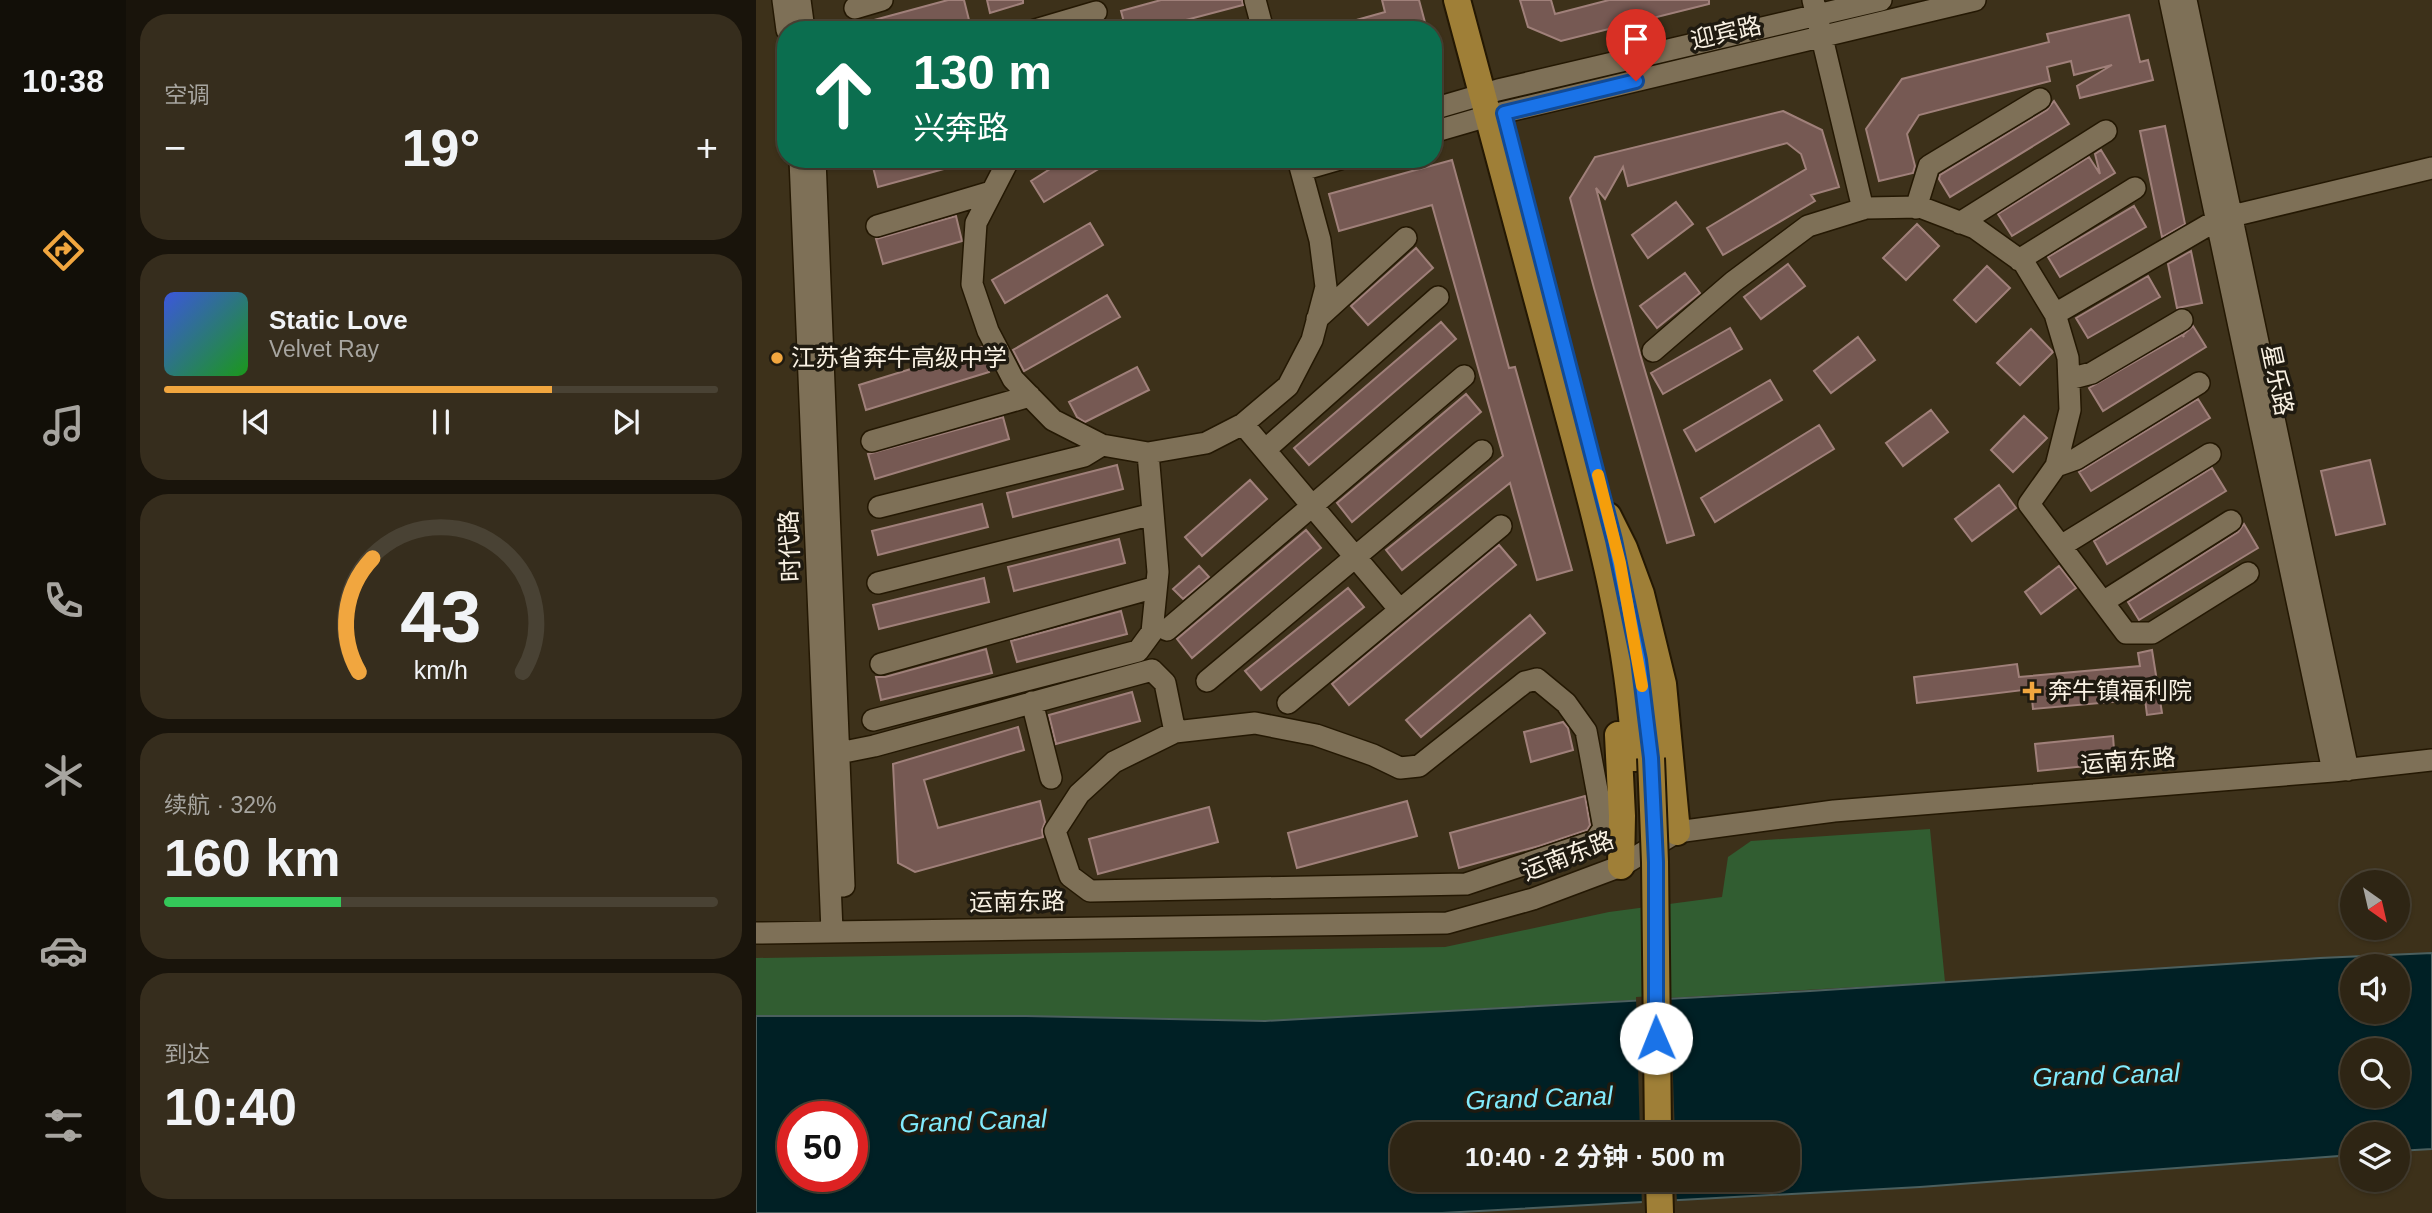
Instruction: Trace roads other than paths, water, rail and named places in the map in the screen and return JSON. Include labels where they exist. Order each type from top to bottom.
[{"type":"main road","points":[[1457,0],[1493,104]]},
{"type":"main road","points":[[1473,0],[1493,104],[1639,660],[1643,758],[1644,1122]]},
{"type":"main road","points":[[1602,519],[1624,548],[1641,594],[1663,684],[1677,832]]},
{"type":"main road","points":[[1602,519],[1602,620],[1617,717],[1622,816],[1621,866]]},
{"type":"main road","points":[[1643,758],[1656,862],[1658,1122]]},
{"type":"main road","points":[[1645,1192],[1645,1213]]},
{"type":"main road","points":[[1659,1192],[1660,1213]]},
{"type":"street","points":[[783,0],[786,21]]},
{"type":"street","points":[[800,0],[803,21]]},
{"type":"street","points":[[855,8],[882,0]]},
{"type":"street","points":[[1255,0],[1261,21]]},
{"type":"street","name":"迎宾路","points":[[1493,104],[1815,8],[1881,0]]},
{"type":"street","name":"迎宾路","points":[[1493,104],[1822,37],[1975,0]]},
{"type":"street","name":"星乐路","points":[[2170,0],[2224,218],[2341,770]]},
{"type":"street","name":"星乐路","points":[[2186,0],[2224,218]]},
{"type":"street","points":[[1815,8],[1863,209]]},
{"type":"street","points":[[1069,21],[1096,14]]},
{"type":"street","points":[[1916,208],[1929,166],[2039,99]]},
{"type":"street","points":[[1442,107],[1493,104]]},
{"type":"street","points":[[1442,128],[1493,104]]},
{"type":"street","points":[[1961,223],[2106,131]]},
{"type":"street","name":"时代路","points":[[800,168],[839,930]]},
{"type":"street","name":"时代路","points":[[815,168],[839,753],[839,930]]},
{"type":"street","points":[[1004,168],[976,223],[972,284],[994,343],[1013,379],[1053,420],[1102,445],[1148,453],[1206,443],[1243,424],[1288,386],[1312,340],[1325,287],[1320,240],[1301,168]]},
{"type":"street","points":[[2056,314],[2224,218],[2432,168]]},
{"type":"street","points":[[2019,260],[2135,188]]},
{"type":"street","points":[[877,226],[992,192]]},
{"type":"street","points":[[1653,351],[1733,282],[1808,226],[1863,209],[1916,208],[1975,228],[2024,264],[2056,314],[2068,358],[2070,410],[2056,466],[2029,504],[2126,633],[2152,633],[2248,573]]},
{"type":"street","points":[[1317,319],[1406,238]]},
{"type":"street","points":[[1265,450],[1438,297]]},
{"type":"street","points":[[2068,380],[2092,373],[2182,320]]},
{"type":"street","points":[[1167,629],[1464,376]]},
{"type":"street","points":[[2056,466],[2076,458],[2199,383]]},
{"type":"street","points":[[872,440],[1030,396]]},
{"type":"street","points":[[1243,424],[1400,610]]},
{"type":"street","points":[[879,507],[1084,456],[1102,445]]},
{"type":"street","points":[[1207,681],[1482,451]]},
{"type":"street","points":[[873,720],[1138,651],[1152,632],[1158,572],[1148,453]]},
{"type":"street","points":[[2061,546],[2210,454]]},
{"type":"street","points":[[878,583],[1153,514]]},
{"type":"street","points":[[2103,602],[2231,521]]},
{"type":"street","points":[[1288,703],[1501,526]]},
{"type":"street","points":[[881,664],[1156,587]]},
{"type":"street","points":[[839,753],[874,746],[1152,670],[1165,683],[1175,732]]},
{"type":"street","points":[[1537,679],[1566,703],[1586,731],[1604,828],[1595,841],[1466,884],[1090,891],[1070,876],[1055,831],[1079,794],[1114,762],[1175,732],[1255,723],[1316,735],[1373,755],[1399,768],[1419,765],[1525,682],[1537,679]]},
{"type":"street","points":[[1032,702],[1051,778]]},
{"type":"street","name":"运南东路","points":[[756,933],[1447,923],[1533,900],[1621,866],[1677,832],[1834,811],[2341,770],[2432,760]]},
{"type":"water","name":"Grand Canal","points":[[2432,953],[2432,1149],[2410,1150],[2410,1122],[2340,1122],[2340,1156],[1920,1187],[1442,1213],[756,1213],[756,1016],[1026,1016],[1265,1021],[1810,991],[2340,957],[2340,1024],[2410,1024],[2410,954]]},
{"type":"place","name":"江苏省奔牛高级中学","points":[[777,358]]},
{"type":"place","name":"奔牛镇福利院","points":[[2032,691]]}]
